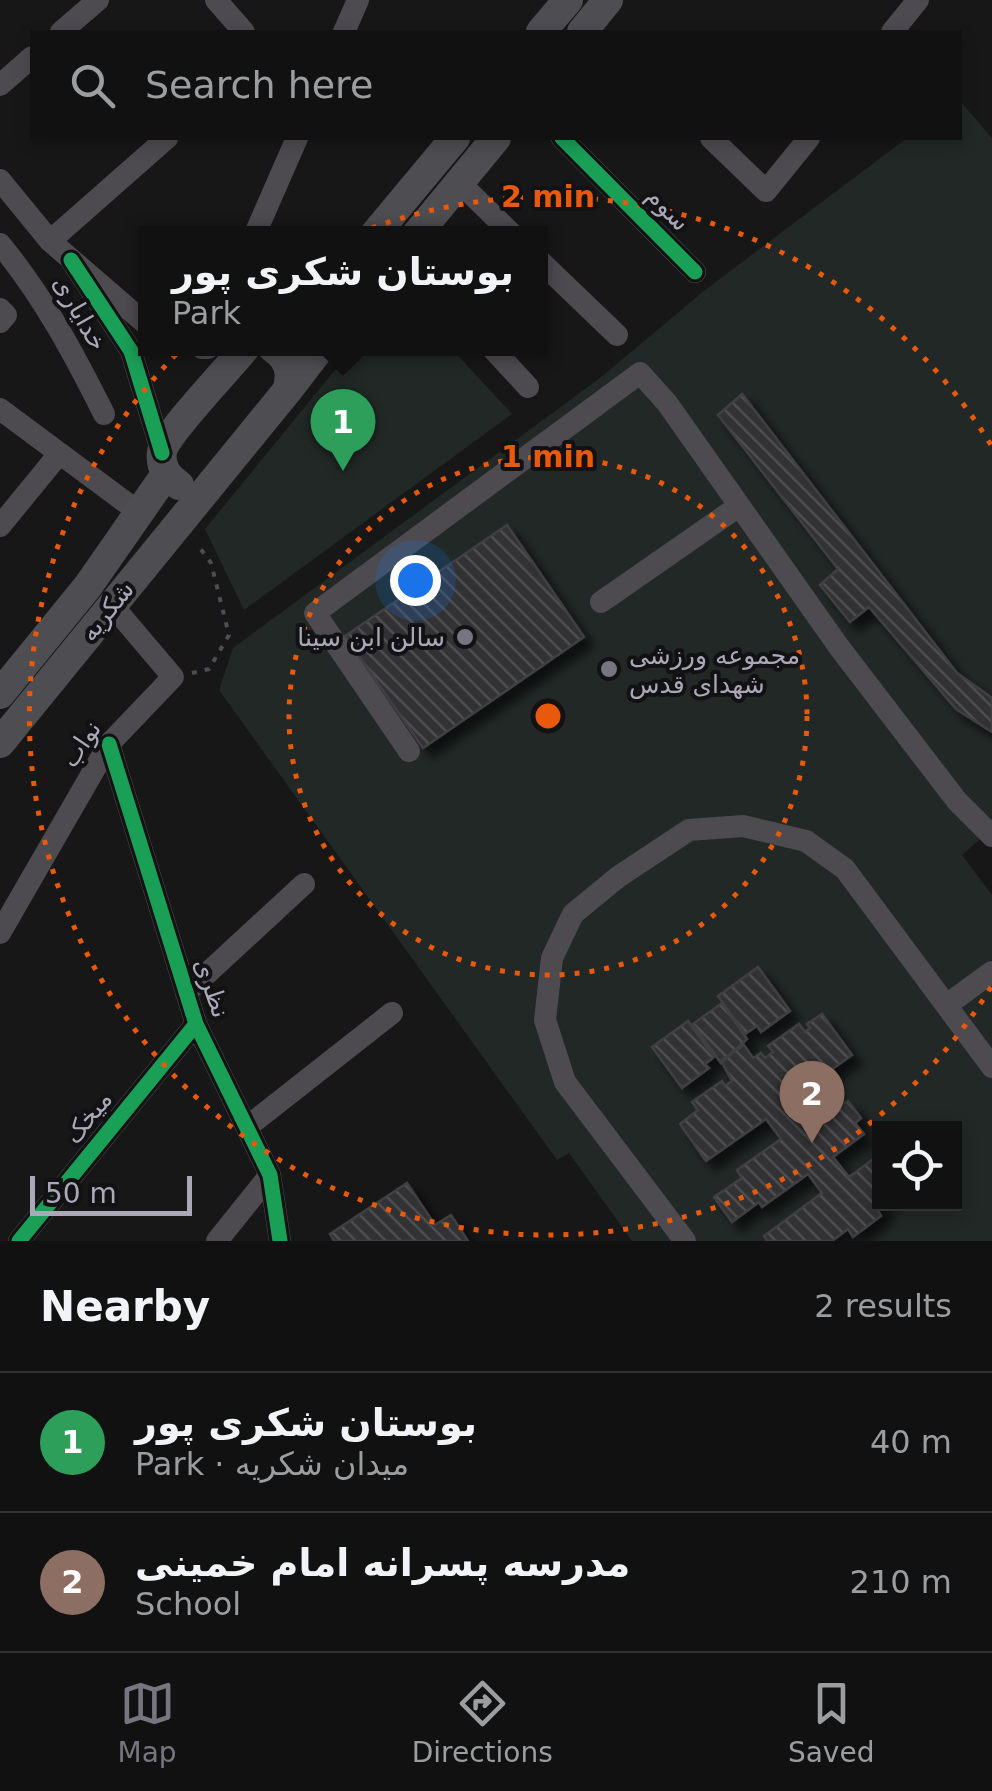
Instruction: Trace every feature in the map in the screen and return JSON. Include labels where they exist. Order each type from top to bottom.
[{"type":"main road","points":[[544,30],[568,0]]},
{"type":"main road","points":[[382,226],[453,140]]},
{"type":"main road","points":[[423,226],[494,140]]},
{"type":"main road","name":"شکریه","points":[[0,694],[88,586],[140,513],[164,463],[165,442],[239,356]]},
{"type":"main road","points":[[281,356],[290,372],[287,392]]},
{"type":"main road","points":[[287,392],[314,356]]},
{"type":"main road","name":"شکریه","points":[[0,742],[287,392]]},
{"type":"main road","points":[[164,463],[174,482],[194,488],[214,480]]},
{"type":"street","points":[[63,30],[98,0]]},
{"type":"street","points":[[216,0],[242,30]]},
{"type":"street","points":[[345,30],[358,0]]},
{"type":"street","points":[[894,30],[918,0]]},
{"type":"street","points":[[0,85],[30,59]]},
{"type":"street","points":[[50,241],[165,140]]},
{"type":"street","points":[[258,226],[296,140]]},
{"type":"street","name":"سوم","points":[[564,140],[695,272]]},
{"type":"street","points":[[713,140],[766,191],[806,140]]},
{"type":"street","points":[[0,180],[50,241],[71,260]]},
{"type":"street","points":[[459,182],[504,226]]},
{"type":"street","name":"خدایاری","points":[[0,244],[25,273],[60,329],[104,414]]},
{"type":"street","name":"خدایاری","points":[[71,260],[138,316]]},
{"type":"street","name":"خدایاری","points":[[71,260],[131,352],[164,463]]},
{"type":"street","points":[[548,269],[617,335]]},
{"type":"street","points":[[0,309],[6,314],[0,322]]},
{"type":"street","points":[[499,356],[528,387]]},
{"type":"street","points":[[410,751],[315,613],[640,374],[666,404],[839,647],[957,801],[992,836]]},
{"type":"street","points":[[0,409],[140,513]]},
{"type":"street","points":[[0,526],[59,454]]},
{"type":"street","points":[[600,602],[739,506]]},
{"type":"street","points":[[112,605],[173,677]]},
{"type":"street","name":"نواب","points":[[0,933],[109,744],[173,677]]},
{"type":"street","name":"نظری","points":[[109,744],[196,1024],[270,1175],[280,1241]]},
{"type":"street","points":[[685,1241],[564,1082],[546,1020],[552,958],[572,914],[618,876],[689,830],[743,826],[806,840],[845,869],[992,1066]]},
{"type":"street","points":[[186,992],[304,884]]},
{"type":"street","points":[[948,1004],[992,972]]},
{"type":"street","points":[[247,1127],[392,1013]]},
{"type":"street","name":"میخک","points":[[19,1241],[196,1024]]},
{"type":"street","points":[[217,1241],[270,1175]]},
{"type":"path","points":[[173,677],[209,669],[229,635],[211,562],[180,523]]},
{"type":"shaded area","name":"مجموعه ورزشی شهدای قدس","points":[[962,103],[992,138],[992,839],[987,833],[962,855],[992,895],[992,1241],[632,1241],[569,1153],[557,1160],[219,690],[233,648],[600,378],[705,290],[904,140],[962,140]]},
{"type":"shaded area","points":[[346,356],[458,356],[512,414],[244,610],[205,529]]},
{"type":"building","points":[[742,394],[957,673],[992,698],[992,732],[956,709],[869,607],[850,622],[820,585],[838,569],[718,415]]},
{"type":"building","name":"سالن ابن سینا","points":[[507,525],[584,637],[423,748],[345,636]]},
{"type":"building","points":[[758,967],[790,1011],[761,1032],[757,1026],[745,1034],[718,996]]},
{"type":"building","points":[[722,1003],[747,1039],[721,1063],[693,1024]]},
{"type":"building","points":[[822,1014],[852,1055],[793,1097],[811,1119],[848,1101],[861,1118],[855,1123],[864,1134],[833,1157],[849,1177],[872,1160],[872,1211],[881,1216],[853,1237],[848,1229],[832,1241],[767,1241],[764,1236],[822,1193],[808,1174],[762,1207],[759,1202],[732,1222],[714,1197],[742,1178],[737,1170],[781,1139],[766,1119],[706,1161],[680,1124],[698,1110],[692,1102],[722,1081],[725,1086],[732,1081],[721,1061],[744,1045],[753,1058],[761,1053],[765,1058],[773,1052],[768,1046],[799,1024],[805,1032],[810,1028],[807,1024]]},
{"type":"building","points":[[688,1021],[714,1057],[705,1064],[709,1068],[682,1088],[652,1047]]},
{"type":"building","points":[[407,1183],[435,1225],[451,1215],[468,1241],[334,1241],[330,1234]]},
{"type":"cycle path","points":[[564,140],[695,272]]},
{"type":"cycle path","points":[[71,260],[131,351],[162,453]]},
{"type":"cycle path","points":[[109,744],[196,1024],[270,1175],[280,1241]]},
{"type":"cycle path","points":[[19,1241],[196,1024]]},
{"type":"place","name":"بوستان شکری پور","points":[[343,471]]},
{"type":"place","name":"سالن ابن سینا","points":[[465,637]]},
{"type":"place","name":"مجموعه ورزشی شهدای قدس","points":[[609,669]]},
{"type":"place","name":"مدرسه پسرانه امام خمینی","points":[[812,1143]]}]
